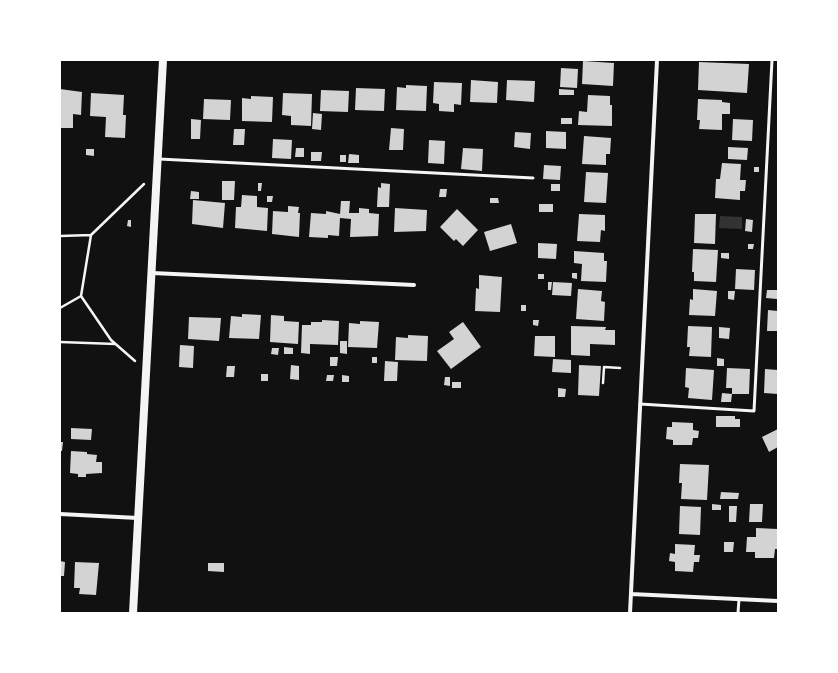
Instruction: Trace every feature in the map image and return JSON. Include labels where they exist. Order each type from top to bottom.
[{"type":"main road","points":[[133,613],[163,60]]},
{"type":"street","points":[[630,613],[657,60]]},
{"type":"street","points":[[152,273],[414,285]]},
{"type":"street","points":[[60,514],[138,518]]},
{"type":"street","points":[[631,594],[778,601]]},
{"type":"lane","points":[[640,404],[754,411],[772,60]]},
{"type":"lane","points":[[158,159],[533,178]]},
{"type":"lane","points":[[738,613],[739,599]]},
{"type":"path","points":[[146,371],[115,344],[81,296],[91,235],[157,172]]},
{"type":"path","points":[[60,236],[91,235]]},
{"type":"path","points":[[60,308],[81,296]]},
{"type":"path","points":[[60,342],[115,344]]},
{"type":"path","points":[[603,383],[604,367],[620,368]]},
{"type":"shaded area","points":[[720,216],[742,217],[742,229],[719,228]]},
{"type":"building","points":[[583,61],[614,63],[613,86],[582,84]]},
{"type":"building","points":[[699,62],[749,64],[747,93],[698,90]]},
{"type":"building","points":[[561,68],[578,69],[577,88],[560,87]]},
{"type":"building","points":[[471,80],[498,82],[497,103],[470,102]]},
{"type":"building","points":[[507,80],[535,81],[534,102],[506,100]]},
{"type":"building","points":[[434,82],[462,83],[461,105],[454,104],[454,112],[439,111],[439,104],[433,103]]},
{"type":"building","points":[[406,85],[427,86],[426,111],[396,110],[397,87],[406,88]]},
{"type":"building","points":[[356,88],[385,89],[384,111],[355,110]]},
{"type":"building","points":[[60,89],[82,92],[81,115],[73,114],[73,128],[60,128]]},
{"type":"building","points":[[559,89],[574,90],[574,95],[559,95]]},
{"type":"building","points":[[321,90],[349,91],[348,112],[320,111]]},
{"type":"building","points":[[91,93],[124,95],[123,115],[126,115],[125,138],[105,137],[106,117],[90,116]]},
{"type":"building","points":[[283,93],[312,94],[311,126],[291,125],[291,116],[282,115]]},
{"type":"building","points":[[588,95],[610,96],[610,105],[612,105],[612,126],[578,125],[579,111],[587,112]]},
{"type":"building","points":[[251,96],[273,97],[272,122],[242,121],[242,98],[251,99]]},
{"type":"building","points":[[204,99],[231,100],[230,120],[203,119]]},
{"type":"building","points":[[698,99],[722,100],[722,102],[730,103],[730,114],[722,114],[722,130],[699,129],[700,120],[697,120]]},
{"type":"building","points":[[313,113],[322,114],[321,130],[312,129]]},
{"type":"building","points":[[561,118],[572,118],[572,124],[561,124]]},
{"type":"building","points":[[191,119],[201,120],[200,139],[191,139]]},
{"type":"building","points":[[733,119],[753,120],[752,141],[732,140]]},
{"type":"building","points":[[391,128],[404,129],[403,150],[389,150]]},
{"type":"building","points":[[234,129],[245,129],[244,145],[233,145]]},
{"type":"building","points":[[546,131],[566,132],[566,149],[546,148]]},
{"type":"building","points":[[515,132],[531,133],[530,149],[514,147]]},
{"type":"building","points":[[584,136],[611,138],[610,154],[606,154],[606,165],[582,164]]},
{"type":"building","points":[[273,139],[292,140],[291,159],[272,158]]},
{"type":"building","points":[[429,140],[445,141],[444,164],[428,163]]},
{"type":"building","points":[[728,147],[748,148],[747,160],[728,159]]},
{"type":"building","points":[[296,148],[304,148],[304,157],[295,157]]},
{"type":"building","points":[[463,148],[483,149],[482,171],[461,169]]},
{"type":"building","points":[[86,149],[94,149],[94,156],[86,155]]},
{"type":"building","points":[[311,152],[322,152],[321,161],[311,161]]},
{"type":"building","points":[[349,154],[359,155],[359,163],[348,163]]},
{"type":"building","points":[[340,155],[346,155],[346,162],[340,162]]},
{"type":"building","points":[[722,163],[741,164],[740,180],[746,180],[745,191],[740,191],[740,200],[715,198],[716,179],[720,179]]},
{"type":"building","points":[[544,165],[561,166],[560,180],[543,179]]},
{"type":"building","points":[[754,167],[759,167],[759,172],[754,172]]},
{"type":"building","points":[[586,172],[608,173],[606,203],[584,202]]},
{"type":"building","points":[[222,181],[235,181],[234,200],[222,200]]},
{"type":"building","points":[[258,183],[262,183],[261,191],[258,191]]},
{"type":"building","points":[[381,183],[390,184],[389,207],[377,207],[378,187],[381,188]]},
{"type":"building","points":[[551,184],[560,184],[560,191],[551,191]]},
{"type":"building","points":[[440,189],[447,189],[446,197],[439,197]]},
{"type":"building","points":[[191,191],[199,192],[199,199],[190,199]]},
{"type":"building","points":[[242,195],[257,196],[257,207],[268,208],[267,231],[235,228],[236,207],[241,207]]},
{"type":"building","points":[[267,196],[273,196],[272,202],[267,202]]},
{"type":"building","points":[[490,198],[498,198],[499,203],[490,203]]},
{"type":"building","points":[[193,200],[225,203],[223,228],[192,224]]},
{"type":"building","points":[[341,201],[350,201],[349,213],[359,213],[359,208],[369,209],[369,213],[379,214],[378,236],[350,237],[351,219],[340,218],[339,236],[328,235],[328,238],[309,237],[311,213],[326,214],[326,211],[340,214]]},
{"type":"building","points":[[539,204],[553,204],[553,212],[539,212]]},
{"type":"building","points":[[288,206],[299,207],[299,237],[272,234],[273,211],[288,212]]},
{"type":"building","points":[[395,208],[427,210],[426,231],[394,232]]},
{"type":"building","points":[[457,209],[478,230],[463,246],[456,239],[454,241],[440,227]]},
{"type":"building","points":[[579,214],[605,215],[605,231],[601,230],[600,242],[577,241]]},
{"type":"building","points":[[695,214],[716,214],[715,244],[694,243]]},
{"type":"building","points":[[746,219],[753,220],[752,232],[745,231]]},
{"type":"building","points":[[128,220],[131,220],[131,227],[127,226]]},
{"type":"building","points":[[511,224],[517,243],[490,251],[484,232]]},
{"type":"building","points":[[538,243],[557,244],[556,259],[538,258]]},
{"type":"building","points":[[748,244],[754,244],[753,249],[748,249]]},
{"type":"building","points":[[693,249],[718,250],[716,282],[694,281],[694,272],[692,272]]},
{"type":"building","points":[[574,251],[604,253],[604,261],[607,261],[606,282],[581,281],[582,264],[574,263]]},
{"type":"building","points":[[721,253],[729,253],[729,259],[721,258]]},
{"type":"building","points":[[736,269],[755,270],[754,290],[735,289]]},
{"type":"building","points":[[572,273],[577,273],[577,279],[572,278]]},
{"type":"building","points":[[538,274],[544,274],[544,279],[538,279]]},
{"type":"building","points":[[479,275],[502,277],[500,312],[475,311],[476,288],[479,289]]},
{"type":"building","points":[[548,282],[552,282],[551,290],[548,290]]},
{"type":"building","points":[[553,282],[572,283],[571,296],[552,295]]},
{"type":"building","points":[[578,289],[602,291],[601,301],[605,302],[604,321],[576,319]]},
{"type":"building","points":[[693,289],[717,291],[715,316],[689,315],[690,299],[693,300]]},
{"type":"building","points":[[767,290],[778,290],[777,299],[766,298]]},
{"type":"building","points":[[728,291],[735,291],[734,300],[728,299]]},
{"type":"building","points":[[521,305],[526,305],[526,311],[521,311]]},
{"type":"building","points":[[768,310],[778,311],[778,331],[767,331]]},
{"type":"building","points":[[242,314],[261,315],[259,339],[229,338],[231,316],[242,317]]},
{"type":"building","points":[[271,315],[284,316],[284,321],[299,322],[298,344],[270,342]]},
{"type":"building","points":[[189,317],[221,318],[219,341],[188,339]]},
{"type":"building","points":[[322,320],[339,321],[338,345],[310,344],[310,354],[301,353],[302,325],[311,325],[311,322],[322,322]]},
{"type":"building","points":[[533,320],[539,320],[538,326],[533,325]]},
{"type":"building","points":[[360,321],[379,322],[377,348],[348,347],[349,323],[360,324]]},
{"type":"building","points":[[463,322],[481,347],[451,369],[437,351],[454,339],[449,332]]},
{"type":"building","points":[[571,326],[606,327],[605,330],[615,330],[615,345],[590,344],[590,356],[571,355]]},
{"type":"building","points":[[688,326],[712,327],[711,357],[689,356],[690,347],[687,347]]},
{"type":"building","points":[[719,327],[730,328],[729,339],[719,338]]},
{"type":"building","points":[[408,335],[428,336],[427,361],[395,360],[396,337],[408,338]]},
{"type":"building","points":[[535,336],[555,336],[555,357],[534,356]]},
{"type":"building","points":[[340,341],[347,341],[347,354],[340,353]]},
{"type":"building","points":[[180,345],[194,346],[193,368],[179,367]]},
{"type":"building","points":[[284,347],[293,348],[293,354],[284,354]]},
{"type":"building","points":[[272,348],[279,348],[278,355],[271,354]]},
{"type":"building","points":[[330,357],[338,357],[337,366],[330,366]]},
{"type":"building","points":[[372,357],[377,357],[377,363],[372,363]]},
{"type":"building","points":[[717,358],[724,359],[724,366],[717,366]]},
{"type":"building","points":[[553,359],[571,360],[571,373],[552,372]]},
{"type":"building","points":[[385,361],[398,362],[397,381],[384,381]]},
{"type":"building","points":[[291,365],[299,366],[299,380],[290,379]]},
{"type":"building","points":[[579,365],[601,366],[599,396],[578,395]]},
{"type":"building","points":[[227,366],[235,366],[234,377],[226,377]]},
{"type":"building","points":[[686,368],[714,370],[712,400],[688,398],[689,388],[685,387]]},
{"type":"building","points":[[727,368],[750,369],[749,394],[732,394],[732,388],[726,388]]},
{"type":"building","points":[[765,369],[778,370],[778,394],[764,393]]},
{"type":"building","points":[[261,374],[268,374],[268,381],[261,381]]},
{"type":"building","points":[[327,375],[334,375],[333,381],[326,381]]},
{"type":"building","points":[[342,375],[349,376],[349,382],[342,382]]},
{"type":"building","points":[[445,377],[450,377],[450,386],[444,385]]},
{"type":"building","points":[[452,382],[461,382],[461,388],[452,388]]},
{"type":"building","points":[[558,388],[566,389],[565,397],[558,397]]},
{"type":"building","points":[[722,393],[732,394],[731,402],[721,402]]},
{"type":"building","points":[[716,416],[735,416],[735,419],[740,419],[740,427],[716,427]]},
{"type":"building","points":[[672,422],[693,423],[693,430],[699,431],[698,438],[693,438],[692,445],[673,445],[673,440],[666,439],[667,427],[672,427]]},
{"type":"building","points":[[71,428],[92,429],[91,440],[71,439]]},
{"type":"building","points":[[778,429],[778,447],[769,452],[762,437]]},
{"type":"building","points":[[60,442],[63,442],[62,451],[60,451]]},
{"type":"building","points":[[71,451],[87,452],[87,454],[97,455],[96,462],[102,462],[102,473],[86,474],[86,477],[78,477],[78,474],[70,473]]},
{"type":"building","points":[[680,464],[709,465],[707,500],[681,499],[682,483],[679,483]]},
{"type":"building","points":[[721,492],[739,493],[738,499],[720,499]]},
{"type":"building","points":[[712,504],[721,505],[721,510],[712,510]]},
{"type":"building","points":[[750,504],[763,504],[762,522],[749,522]]},
{"type":"building","points":[[680,506],[701,507],[700,535],[679,534]]},
{"type":"building","points":[[729,506],[737,506],[736,522],[729,522]]},
{"type":"building","points":[[756,528],[778,529],[778,549],[775,549],[774,558],[755,558],[755,552],[746,552],[747,537],[756,537]]},
{"type":"building","points":[[724,542],[734,542],[733,552],[724,552]]},
{"type":"building","points":[[675,544],[695,545],[694,555],[700,555],[699,562],[694,562],[693,572],[675,571],[675,562],[669,561],[670,553],[675,554]]},
{"type":"building","points":[[60,561],[65,562],[64,576],[60,576]]},
{"type":"building","points":[[75,562],[99,563],[96,595],[79,594],[80,588],[74,588]]},
{"type":"building","points":[[208,563],[224,563],[224,572],[208,571]]}]
